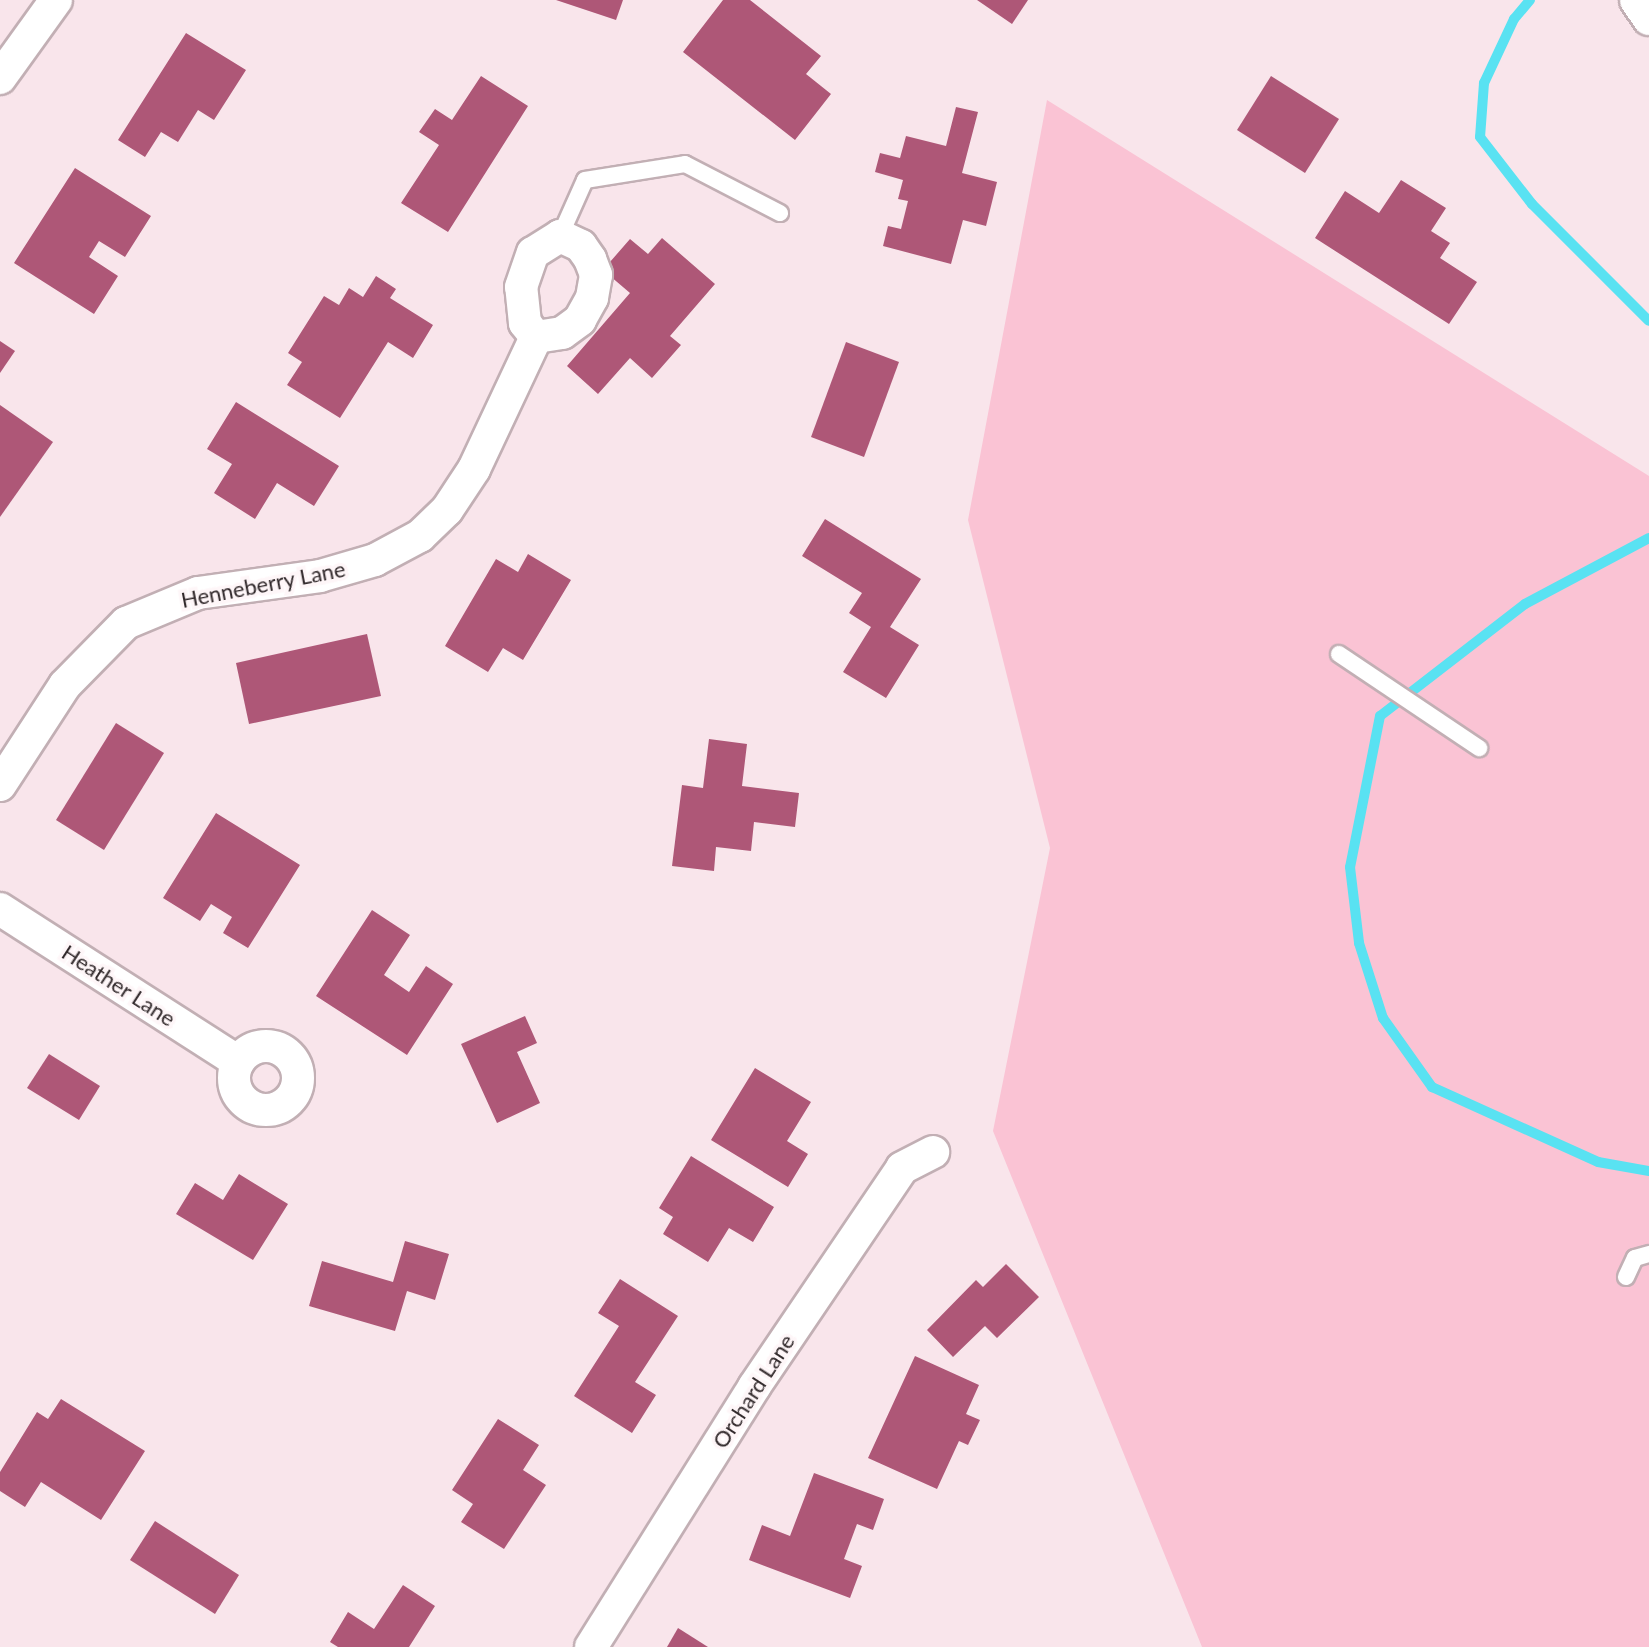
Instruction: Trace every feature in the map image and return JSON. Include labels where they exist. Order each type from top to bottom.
[{"type":"street","points":[[0,78],[56,0]]},
{"type":"street","points":[[1636,0],[1649,19]]},
{"type":"street","points":[[560,236],[590,259],[596,275],[592,298],[580,320],[562,333],[536,337],[525,323],[521,287],[533,253],[560,236]]},
{"type":"street","name":"Henneberry Lane","points":[[0,785],[65,685],[126,623],[198,593],[320,576],[361,564],[420,536],[447,510],[474,469],[536,337]]},
{"type":"street","name":"Heather Lane","points":[[0,909],[238,1062]]},
{"type":"street","name":"Orchard Lane","points":[[591,1647],[754,1387],[902,1168],[933,1152]]},
{"type":"lane","points":[[560,236],[585,180],[685,164],[780,213]]},
{"type":"lane","points":[[1339,654],[1479,748]]},
{"type":"lane","points":[[1626,1277],[1635,1258],[1649,1254]]},
{"type":"shaded area","points":[[1047,100],[1649,476],[1649,1647],[1202,1647],[993,1131],[1050,848],[968,520]]},
{"type":"building","points":[[556,0],[623,0],[616,20]]},
{"type":"building","points":[[723,0],[750,0],[821,56],[806,74],[831,94],[795,140],[683,52]]},
{"type":"building","points":[[977,0],[1028,0],[1012,24]]},
{"type":"building","points":[[186,33],[246,70],[214,120],[198,110],[178,142],[161,132],[145,157],[118,140]]},
{"type":"building","points":[[481,76],[528,106],[448,232],[401,203],[439,145],[419,132],[435,109],[452,120]]},
{"type":"building","points":[[1271,76],[1339,119],[1305,173],[1237,130]]},
{"type":"building","points":[[956,107],[978,112],[962,173],[997,182],[986,226],[963,220],[951,264],[883,246],[888,226],[901,229],[908,201],[898,199],[903,180],[875,172],[880,153],[900,158],[906,136],[946,146]]},
{"type":"building","points":[[75,168],[151,216],[125,257],[99,241],[89,257],[118,276],[94,314],[14,263]]},
{"type":"building","points":[[1401,180],[1446,208],[1431,231],[1450,243],[1440,258],[1477,282],[1449,324],[1315,238],[1345,191],[1379,213]]},
{"type":"building","points":[[662,238],[715,284],[670,336],[681,345],[652,378],[630,358],[598,394],[567,366],[630,293],[603,270],[630,239],[648,254]]},
{"type":"building","points":[[376,276],[396,289],[390,298],[433,325],[413,358],[388,342],[340,418],[287,385],[302,362],[288,353],[324,296],[339,305],[349,288],[363,297]]},
{"type":"building","points":[[0,341],[15,351],[0,373]]},
{"type":"building","points":[[846,342],[899,362],[864,457],[811,437]]},
{"type":"building","points":[[236,402],[339,466],[314,506],[277,483],[255,519],[214,493],[232,464],[207,449]]},
{"type":"building","points":[[0,405],[53,442],[0,517]]},
{"type":"building","points":[[825,519],[921,579],[890,627],[919,645],[886,698],[843,672],[871,627],[849,613],[862,593],[802,556]]},
{"type":"building","points":[[528,554],[571,580],[523,660],[503,648],[488,672],[445,646],[496,559],[518,572]]},
{"type":"building","points":[[367,634],[381,696],[249,724],[236,663]]},
{"type":"building","points":[[116,723],[164,753],[104,850],[56,820]]},
{"type":"building","points":[[709,739],[747,744],[742,786],[799,793],[795,827],[754,822],[751,851],[716,847],[714,871],[672,866],[682,785],[703,788]]},
{"type":"building","points":[[216,813],[300,865],[248,948],[223,933],[232,917],[211,904],[200,921],[163,898]]},
{"type":"building","points":[[372,910],[410,935],[384,975],[409,992],[426,966],[453,984],[407,1055],[316,996]]},
{"type":"building","points":[[525,1016],[537,1043],[517,1052],[540,1103],[497,1123],[461,1044]]},
{"type":"building","points":[[49,1054],[100,1086],[79,1120],[27,1088]]},
{"type":"building","points":[[755,1068],[811,1102],[787,1141],[808,1154],[788,1187],[711,1140]]},
{"type":"building","points":[[691,1156],[774,1207],[753,1242],[729,1228],[708,1262],[663,1234],[673,1217],[659,1208]]},
{"type":"building","points":[[239,1174],[288,1204],[253,1260],[176,1214],[195,1183],[223,1200]]},
{"type":"building","points":[[405,1241],[449,1254],[435,1300],[407,1291],[395,1331],[309,1306],[322,1261],[393,1282]]},
{"type":"building","points":[[1006,1264],[1039,1297],[997,1338],[985,1326],[953,1357],[927,1330],[976,1280],[983,1287]]},
{"type":"building","points":[[620,1279],[678,1316],[635,1382],[656,1395],[632,1433],[574,1396],[619,1326],[598,1313]]},
{"type":"building","points":[[915,1356],[979,1385],[966,1414],[980,1420],[968,1445],[959,1441],[937,1489],[868,1458]]},
{"type":"building","points":[[61,1399],[145,1451],[101,1520],[41,1482],[25,1507],[0,1491],[0,1472],[37,1412],[48,1419]]},
{"type":"building","points":[[498,1419],[539,1445],[523,1470],[546,1485],[504,1549],[461,1522],[473,1504],[452,1490]]},
{"type":"building","points":[[814,1473],[884,1499],[873,1530],[857,1524],[844,1559],[862,1566],[850,1598],[749,1560],[762,1525],[790,1536]]},
{"type":"building","points":[[155,1521],[239,1575],[215,1614],[130,1560]]},
{"type":"building","points":[[403,1585],[435,1606],[409,1647],[338,1647],[330,1642],[348,1612],[374,1629]]},
{"type":"building","points":[[678,1628],[708,1647],[667,1647]]},
{"type":"waterway","points":[[1530,0],[1514,19],[1484,83],[1480,137],[1532,204],[1649,321]]},
{"type":"waterway","points":[[1649,538],[1525,604],[1380,716],[1350,867],[1359,943],[1383,1018],[1432,1087],[1598,1162],[1649,1171]]}]
